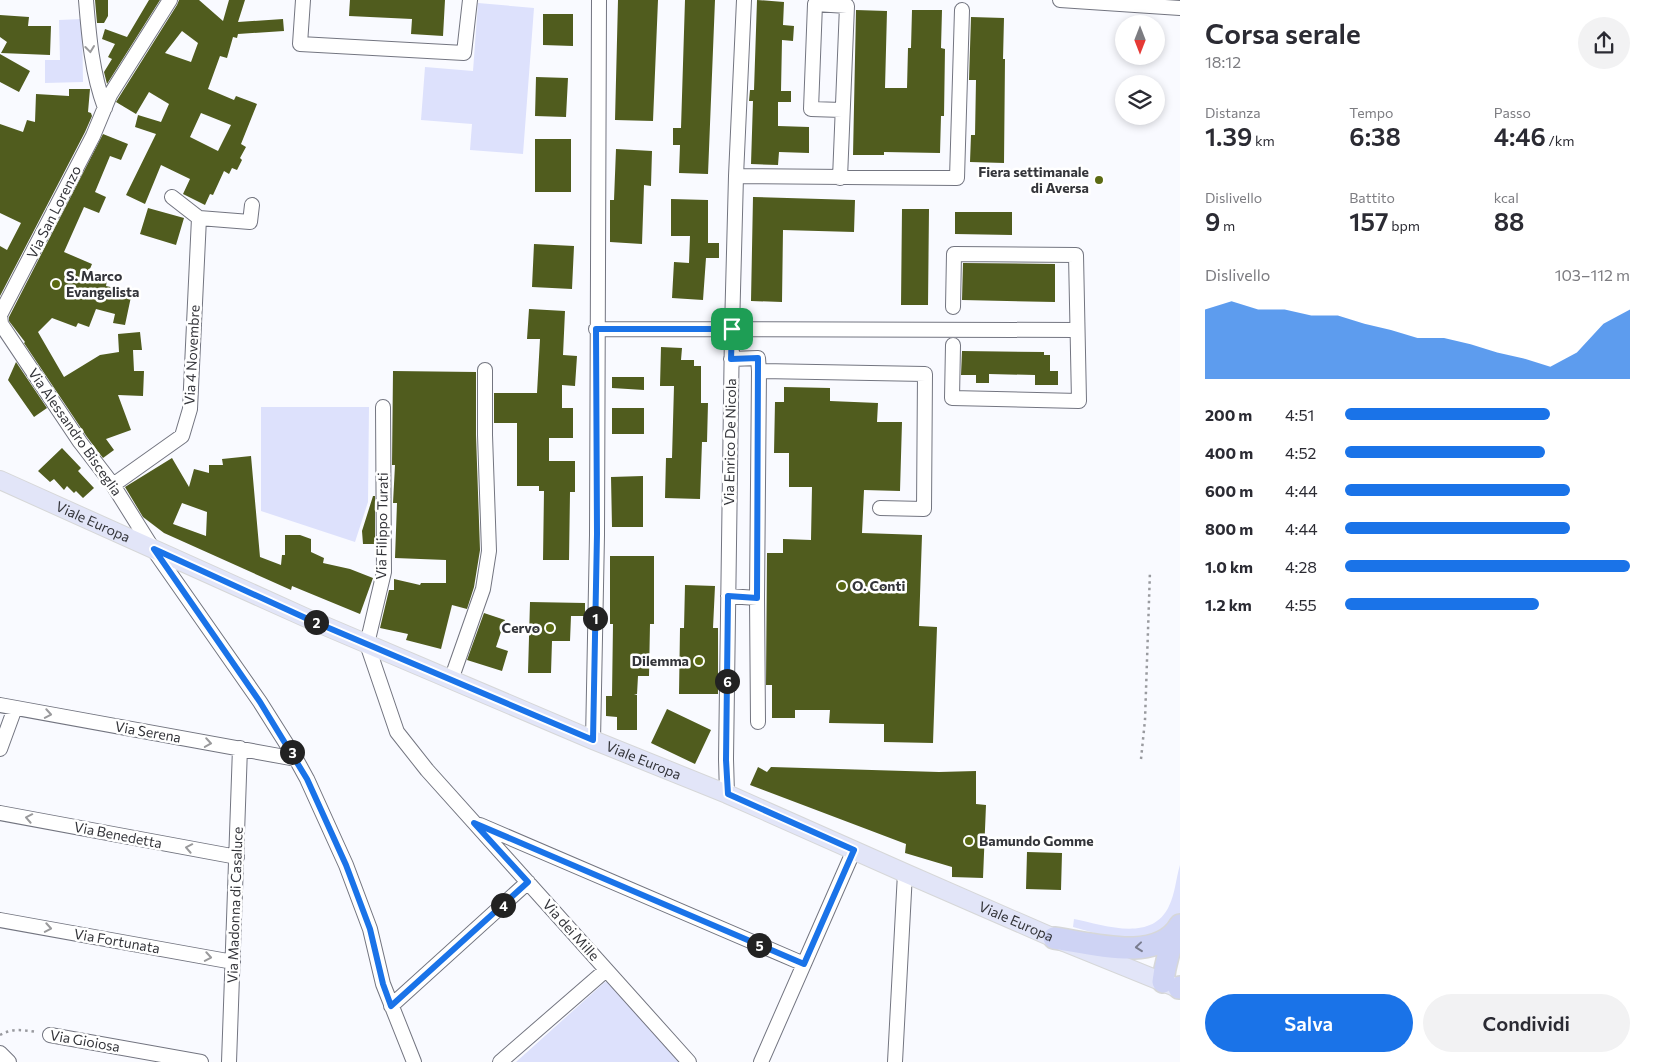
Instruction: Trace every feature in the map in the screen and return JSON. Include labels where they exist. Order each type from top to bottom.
[{"type":"highway","points":[[1054,938],[1140,949],[1164,942],[1179,927]]},
{"type":"highway","points":[[1176,986],[1169,951],[1179,927]]},
{"type":"main road","name":"Viale Europa","points":[[0,480],[367,644],[593,740],[728,794],[905,874],[1054,938],[1176,986]]},
{"type":"street","points":[[86,0],[94,72],[105,108]]},
{"type":"street","name":"Via San Lorenzo","points":[[0,314],[93,136],[110,95],[170,0]]},
{"type":"street","points":[[303,0],[300,44],[464,53],[470,0]]},
{"type":"street","points":[[593,740],[597,534],[596,329],[599,0]]},
{"type":"street","name":"Via Enrico De Nicola","points":[[728,794],[726,760],[731,359],[736,176],[744,0]]},
{"type":"street","points":[[1060,0],[1180,8]]},
{"type":"street","points":[[840,178],[847,6],[815,4],[811,109],[842,110]]},
{"type":"street","points":[[736,176],[957,178],[962,10]]},
{"type":"street","points":[[172,196],[199,218],[250,222],[252,205]]},
{"type":"street","name":"Via 4 Novembre","points":[[113,485],[182,436],[190,408],[199,218]]},
{"type":"street","points":[[953,307],[954,254],[1076,255],[1079,401],[952,398],[953,345]]},
{"type":"street","name":"Via Alessandro Bisceglia","points":[[0,314],[1,324],[80,442],[113,485],[154,549],[260,702],[296,759],[346,865],[370,929],[383,984],[414,1062]]},
{"type":"street","points":[[596,329],[1077,330]]},
{"type":"street","points":[[731,359],[758,358],[759,371],[758,722]]},
{"type":"street","points":[[451,680],[484,589],[489,551],[486,370]]},
{"type":"street","points":[[759,371],[924,374],[924,509],[880,508]]},
{"type":"street","name":"Via Filippo Turati","points":[[367,644],[384,572],[383,407]]},
{"type":"street","points":[[728,596],[757,598]]},
{"type":"street","name":"Via dei Mille","points":[[367,644],[397,732],[474,823],[689,1062]]},
{"type":"street","name":"Via Serena","points":[[0,705],[296,759]]},
{"type":"street","points":[[0,749],[15,708]]},
{"type":"street","name":"Via Madonna di Casaluce","points":[[229,1062],[240,748]]},
{"type":"street","name":"Via Benedetta","points":[[0,813],[237,857]]},
{"type":"street","points":[[474,823],[804,964]]},
{"type":"street","points":[[761,1062],[854,850]]},
{"type":"street","points":[[895,1062],[905,874]]},
{"type":"street","points":[[391,1006],[528,882]]},
{"type":"street","name":"Via Fortunata","points":[[0,920],[233,962]]},
{"type":"street","points":[[500,1062],[606,970]]},
{"type":"street","name":"Via Gioiosa","points":[[50,1035],[201,1062]]},
{"type":"street","points":[[0,1053],[9,1062]]},
{"type":"path","points":[[1141,758],[1145,720],[1150,571]]},
{"type":"path","name":"Via Gioiosa","points":[[0,1036],[9,1030],[21,1029],[50,1035]]},
{"type":"shaded area","points":[[478,3],[534,8],[523,154],[470,150],[472,124],[421,120],[425,67],[473,71]]},
{"type":"shaded area","points":[[82,19],[83,82],[45,83],[45,60],[60,60],[59,20]]},
{"type":"shaded area","points":[[261,407],[369,407],[368,502],[355,542],[261,511]]},
{"type":"shaded area","points":[[1180,865],[1180,916],[1161,934],[1123,941],[1073,927],[1074,919],[1126,929],[1139,928],[1151,924],[1161,917],[1169,906]]},
{"type":"shaded area","points":[[605,982],[611,983],[685,1062],[516,1062]]},
{"type":"building","points":[[95,0],[108,0],[108,16],[104,23],[97,23]]},
{"type":"building","points":[[149,0],[160,0],[107,84],[104,72],[112,59],[108,57],[115,44],[102,39],[105,29],[127,37]]},
{"type":"building","points":[[179,0],[199,0],[223,21],[229,0],[245,0],[238,22],[283,19],[284,31],[238,34],[237,38],[233,37],[227,58],[220,56],[208,89],[234,100],[236,96],[257,104],[241,144],[246,147],[240,158],[242,160],[237,170],[232,168],[229,174],[224,171],[213,195],[210,194],[205,205],[183,194],[190,179],[161,165],[145,204],[126,195],[156,134],[135,127],[138,115],[161,122],[169,104],[149,92],[136,114],[116,102]],"holes":[[[182,31],[198,43],[191,62],[165,53]],[[201,113],[231,125],[218,151],[190,137]]]},
{"type":"building","points":[[350,0],[445,0],[443,36],[411,34],[412,19],[349,16]]},
{"type":"building","points":[[618,0],[658,0],[653,121],[615,120]]},
{"type":"building","points":[[685,0],[715,0],[708,174],[679,173],[680,145],[673,145],[673,128],[681,128]]},
{"type":"building","points":[[757,0],[784,2],[783,25],[794,26],[793,41],[782,40],[781,91],[791,91],[791,102],[778,102],[778,126],[809,127],[809,153],[779,152],[778,165],[751,164],[753,101],[749,101],[750,90],[754,90]]},
{"type":"building","points":[[856,10],[887,11],[885,88],[907,88],[908,48],[911,48],[912,10],[942,10],[941,48],[945,49],[944,116],[941,116],[940,153],[884,152],[884,155],[853,155]]},
{"type":"building","points":[[543,14],[573,14],[573,46],[543,45]]},
{"type":"building","points":[[0,15],[29,17],[28,26],[51,26],[50,55],[1,53],[7,42],[0,37]]},
{"type":"building","points":[[971,17],[1004,18],[1004,163],[970,162],[971,135],[975,135],[976,80],[969,80]]},
{"type":"building","points":[[0,54],[30,71],[19,92],[0,82]]},
{"type":"building","points":[[536,77],[568,78],[566,117],[535,116]]},
{"type":"building","points":[[69,89],[90,89],[88,112],[92,116],[0,296],[0,246],[7,250],[21,223],[0,213],[0,124],[23,132],[27,120],[35,122],[36,94],[69,96]]},
{"type":"building","points":[[103,134],[128,144],[121,160],[110,156],[95,192],[106,197],[99,213],[84,207],[64,252],[92,264],[87,276],[107,280],[106,286],[132,292],[125,325],[113,323],[115,314],[96,309],[89,327],[78,323],[76,327],[52,318],[38,332],[64,377],[100,355],[119,352],[118,334],[140,332],[142,350],[133,350],[134,371],[144,371],[143,396],[118,395],[131,430],[106,439],[114,450],[103,458],[9,321],[9,317]]},
{"type":"building","points":[[535,139],[571,139],[571,192],[535,192]]},
{"type":"building","points":[[616,149],[652,151],[651,186],[644,185],[642,244],[610,242],[610,200],[614,200]]},
{"type":"building","points":[[753,197],[855,200],[854,232],[783,230],[782,302],[751,301]]},
{"type":"building","points":[[671,199],[708,200],[708,243],[719,243],[719,258],[706,258],[703,300],[672,298],[674,262],[689,263],[690,236],[671,236]]},
{"type":"building","points":[[148,208],[184,218],[176,245],[140,234]]},
{"type":"building","points":[[902,209],[929,209],[928,305],[901,305]]},
{"type":"building","points":[[955,212],[1012,212],[1012,235],[955,234]]},
{"type":"building","points":[[534,244],[574,246],[572,289],[532,287]]},
{"type":"building","points":[[963,263],[1055,264],[1055,302],[962,300]]},
{"type":"building","points":[[529,309],[565,311],[563,355],[577,356],[575,386],[562,385],[562,408],[573,408],[573,438],[549,438],[549,461],[575,461],[575,492],[570,492],[569,560],[543,560],[544,491],[539,491],[539,486],[517,486],[517,423],[494,423],[494,393],[537,393],[540,339],[527,339]]},
{"type":"building","points":[[661,347],[682,348],[681,360],[694,360],[694,366],[701,366],[701,403],[708,403],[707,442],[702,442],[700,499],[665,498],[666,458],[672,458],[674,386],[660,386]]},
{"type":"building","points":[[962,351],[1044,352],[1044,355],[1050,355],[1050,371],[1058,371],[1058,385],[1035,385],[1035,375],[989,374],[989,383],[976,383],[976,375],[961,375]]},
{"type":"building","points":[[16,362],[47,408],[34,417],[8,380]]},
{"type":"building","points":[[393,371],[476,372],[480,550],[474,587],[467,609],[452,605],[441,649],[406,640],[408,634],[380,628],[389,590],[394,590],[394,579],[420,585],[421,583],[446,583],[446,560],[395,558],[397,503],[393,503],[395,465],[392,465]]},
{"type":"building","points":[[612,377],[644,377],[644,390],[612,388]]},
{"type":"building","points":[[784,387],[830,388],[830,401],[878,403],[877,422],[902,422],[900,491],[864,490],[862,533],[922,535],[919,626],[937,627],[933,743],[884,742],[884,724],[829,723],[830,710],[795,710],[795,718],[772,718],[772,685],[766,685],[767,553],[783,553],[783,539],[811,540],[812,487],[789,487],[789,453],[774,453],[775,402],[784,402]]},
{"type":"building","points":[[612,408],[644,408],[644,434],[612,434]]},
{"type":"building","points":[[62,448],[81,468],[78,471],[94,488],[83,498],[67,486],[64,490],[54,479],[50,482],[38,471]]},
{"type":"building","points":[[251,456],[260,557],[281,565],[282,555],[285,555],[285,535],[300,535],[311,539],[311,552],[324,558],[323,563],[350,569],[373,578],[360,614],[292,586],[291,590],[164,533],[143,517],[125,487],[172,458],[189,487],[194,469],[209,473],[209,465],[223,465],[222,459]],"holes":[[[182,503],[207,512],[206,536],[173,524]]]},
{"type":"building","points":[[643,476],[643,527],[612,527],[611,477]]},
{"type":"building","points":[[373,496],[375,496],[375,544],[363,544],[362,531]]},
{"type":"building","points":[[610,556],[654,556],[654,624],[650,624],[649,676],[638,676],[637,694],[634,694],[637,695],[637,730],[617,730],[617,717],[606,716],[606,696],[612,696],[613,624],[610,624]]},
{"type":"building","name":"Dilemma","points":[[685,585],[715,586],[713,628],[718,628],[718,694],[679,694],[680,628],[684,628]]},
{"type":"building","name":"Cervo","points":[[530,602],[585,603],[585,616],[571,616],[570,641],[552,641],[551,673],[528,673]]},
{"type":"building","points":[[484,613],[505,620],[496,647],[508,651],[502,671],[467,660]]},
{"type":"building","points":[[667,709],[711,730],[695,764],[651,743]]},
{"type":"building","points":[[758,767],[767,772],[771,767],[939,772],[976,771],[976,804],[986,805],[983,878],[952,877],[952,867],[905,853],[906,844],[750,785]]},
{"type":"building","points":[[1027,852],[1062,853],[1061,890],[1026,889]]},
{"type":"place","name":"Fiera settimanale di Aversa","points":[[1099,180]]},
{"type":"place","name":"S. Marco Evangelista","points":[[56,284]]},
{"type":"place","name":"O. Conti","points":[[842,586]]},
{"type":"place","name":"Cervo","points":[[550,628]]},
{"type":"place","name":"Dilemma","points":[[699,661]]},
{"type":"place","name":"Bamundo Gomme","points":[[969,841]]},
{"type":"route","points":[[596,329],[732,329],[731,359],[758,358],[759,371],[757,598],[728,596],[726,760],[728,794],[854,850],[804,964],[474,823],[528,882],[391,1006],[383,984],[370,929],[346,865],[307,779],[260,702],[154,549],[310,620],[593,740],[597,534],[596,329]]}]
